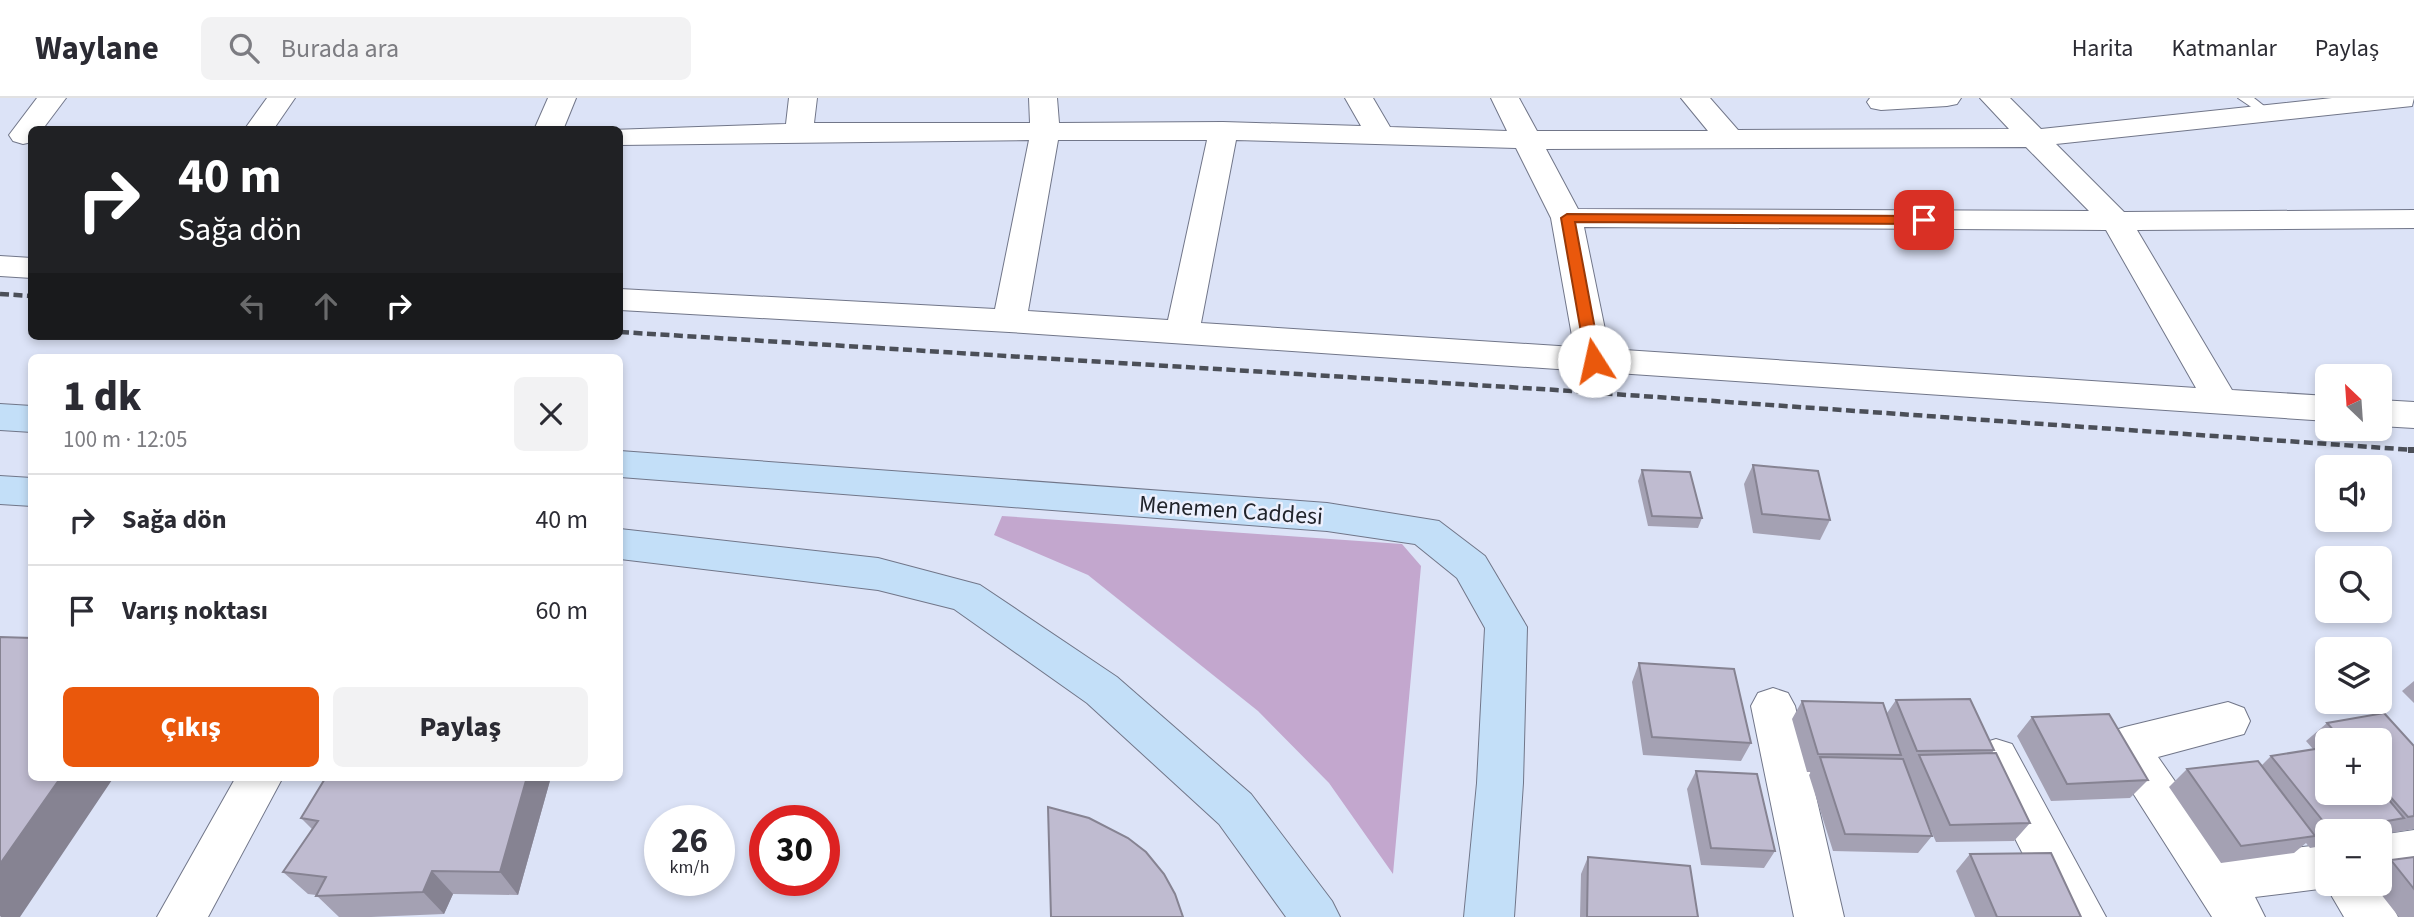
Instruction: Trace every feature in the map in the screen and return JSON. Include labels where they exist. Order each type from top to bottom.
[{"type":"main road","points":[[0,417],[28,419]]},
{"type":"main road","name":"Menemen Caddesi","points":[[623,464],[1327,517],[1424,531],[1471,567],[1506,627],[1500,783],[1489,917]]},
{"type":"main road","points":[[0,490],[28,492]]},
{"type":"main road","points":[[623,544],[878,574],[966,596],[1102,690],[1236,809],[1315,917]]},
{"type":"street","points":[[18,135],[52,98]]},
{"type":"street","points":[[261,126],[281,98]]},
{"type":"street","points":[[550,126],[562,98]]},
{"type":"street","points":[[799,132],[803,98]]},
{"type":"street","points":[[1009,321],[1045,132],[1043,98]]},
{"type":"street","points":[[1359,98],[1380,135]]},
{"type":"street","points":[[1505,98],[1567,218],[1594,361]]},
{"type":"street","points":[[1695,98],[1732,141]]},
{"type":"street","points":[[1880,100],[1947,98]]},
{"type":"street","points":[[1994,98],[2116,221],[2221,401]]},
{"type":"street","points":[[623,136],[799,132],[1223,131],[1528,141],[1910,141],[2034,138],[2256,106],[2412,98]]},
{"type":"street","points":[[1880,100],[1910,141]]},
{"type":"street","points":[[1182,332],[1223,131]]},
{"type":"street","points":[[1567,218],[2116,221],[2414,219]]},
{"type":"street","points":[[0,266],[28,268]]},
{"type":"street","points":[[623,300],[1182,332],[2315,408]]},
{"type":"street","points":[[2392,414],[2414,415]]},
{"type":"street","points":[[1773,706],[1819,917]]},
{"type":"street","points":[[1976,719],[2081,917]]},
{"type":"street","points":[[2228,721],[2125,746],[2228,898],[2315,870]]},
{"type":"street","points":[[182,917],[258,781]]},
{"type":"street","points":[[2392,855],[2414,852]]},
{"type":"street","points":[[2357,896],[2373,917]]},
{"type":"shaded area","points":[[1002,516],[1402,544],[1421,566],[1393,874],[1329,783],[1258,711],[1088,575],[994,535]]},
{"type":"building","points":[[1753,465],[1818,471],[1830,520],[1762,514]]},
{"type":"building","points":[[1642,470],[1690,472],[1702,518],[1652,516]]},
{"type":"building","points":[[0,637],[28,638],[28,781],[58,781],[0,864]]},
{"type":"building","points":[[1639,663],[1734,669],[1751,743],[1652,737]]},
{"type":"building","points":[[1970,699],[1994,750],[1917,751],[1896,700]]},
{"type":"building","points":[[1802,701],[1883,703],[1901,755],[1818,754]]},
{"type":"building","points":[[2109,714],[2148,780],[2067,784],[2032,717]]},
{"type":"building","points":[[2385,714],[2414,746],[2414,816],[2408,817],[2392,799],[2392,728],[2331,728],[2327,723]]},
{"type":"building","points":[[2315,749],[2315,805],[2392,804],[2404,818],[2321,819],[2271,756]]},
{"type":"building","points":[[1996,753],[2030,823],[1950,825],[1919,755]]},
{"type":"building","points":[[1820,757],[1903,759],[1932,836],[1845,834]]},
{"type":"building","points":[[2258,761],[2315,836],[2241,846],[2187,769]]},
{"type":"building","points":[[1696,771],[1757,774],[1775,851],[1711,848]]},
{"type":"building","points":[[324,781],[526,781],[500,872],[432,871],[423,892],[316,896],[326,877],[283,872],[318,821],[301,818]]},
{"type":"building","points":[[1048,807],[1089,818],[1128,838],[1146,852],[1164,874],[1183,917],[1051,917]]},
{"type":"building","points":[[2051,853],[2081,917],[1997,917],[1970,854]]},
{"type":"building","points":[[1588,857],[1690,866],[1698,917],[1587,917]]},
{"type":"building","points":[[2414,857],[2414,889],[2392,861]]},
{"type":"railway","points":[[0,294],[28,296]]},
{"type":"railway","points":[[623,332],[1556,390],[2414,450],[2408,450]]},
{"type":"route","points":[[1594,361],[1567,218],[1924,220]]}]
